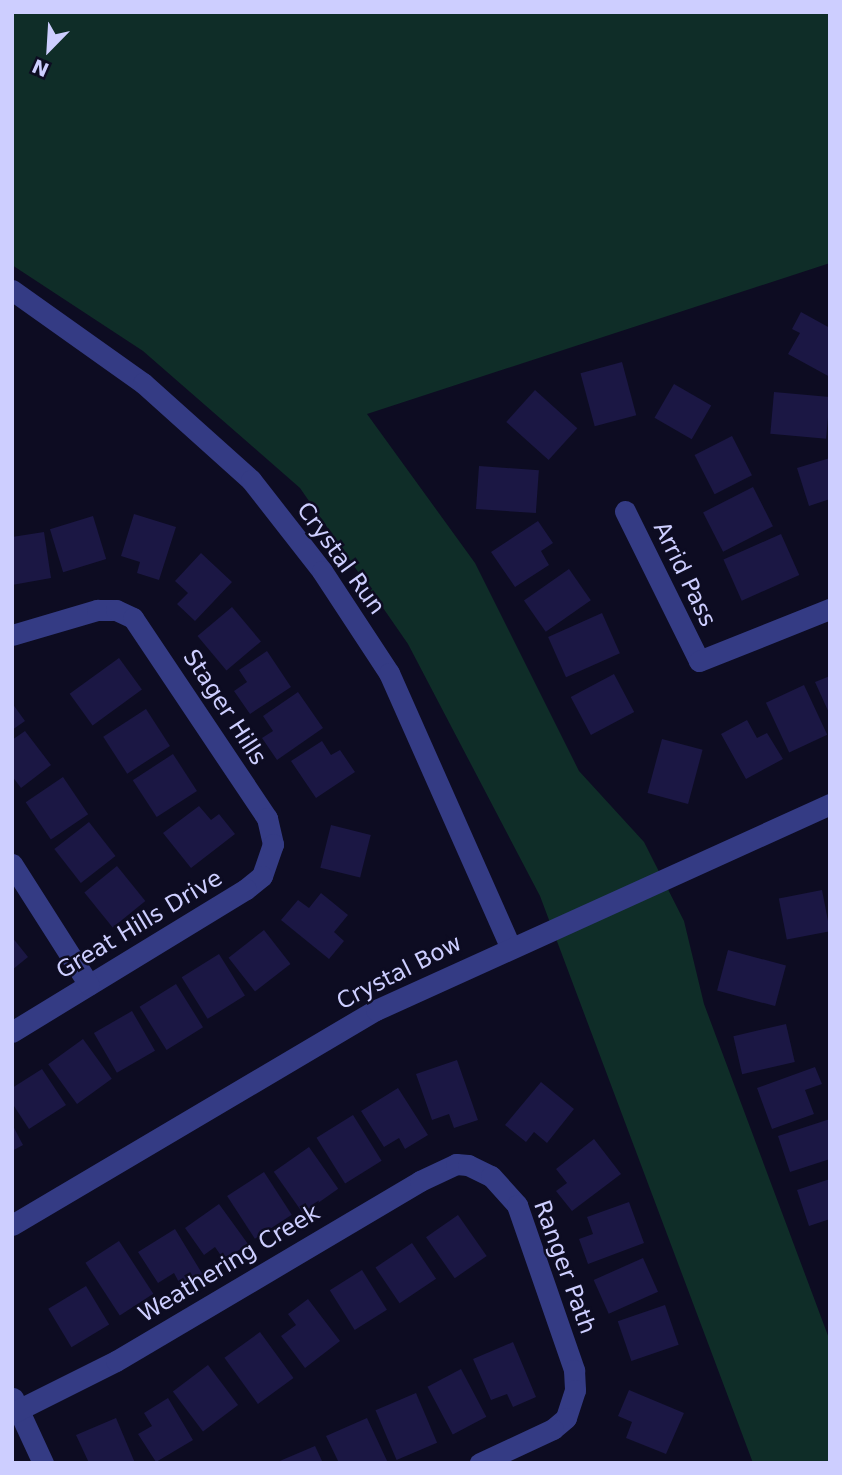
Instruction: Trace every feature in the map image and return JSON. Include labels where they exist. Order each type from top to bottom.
[{"type":"street","name":"Crystal Run","points":[[12,290],[143,383],[251,480],[322,571],[389,673],[511,948]]},
{"type":"street","name":"Arrid Pass","points":[[625,511],[699,661],[830,609]]},
{"type":"street","name":"Stager Hills","points":[[12,635],[97,610],[116,610],[133,618],[146,632],[267,818],[273,844]]},
{"type":"street","name":"Crystal Bow","points":[[12,1225],[376,1010],[830,804]]},
{"type":"street","name":"Great Hills Drive","points":[[12,1032],[246,890],[262,876],[273,844]]},
{"type":"street","points":[[12,864],[89,985]]},
{"type":"street","name":"Weathering Creek","points":[[14,1406],[116,1361],[420,1181],[456,1164],[473,1167]]},
{"type":"street","name":"Ranger Path","points":[[473,1167],[507,1190],[517,1205],[574,1370],[572,1405],[553,1429],[480,1463]]},
{"type":"street","points":[[14,1406],[43,1463]]},
{"type":"green space","points":[[12,12],[830,12],[830,263],[367,414],[475,563],[579,771],[644,842],[684,921],[704,1004],[830,1341],[830,1463],[753,1463],[540,896],[408,644],[300,488],[143,351],[12,265]]},
{"type":"building","points":[[801,312],[830,328],[830,377],[788,354],[800,333],[792,329]]},
{"type":"building","points":[[622,362],[636,415],[595,426],[580,373]]},
{"type":"building","points":[[674,384],[711,406],[692,439],[654,418]]},
{"type":"building","points":[[535,390],[577,428],[549,460],[506,422]]},
{"type":"building","points":[[774,392],[830,397],[826,439],[770,434]]},
{"type":"building","points":[[732,436],[752,475],[715,494],[695,455]]},
{"type":"building","points":[[830,458],[830,499],[809,506],[797,468]]},
{"type":"building","points":[[479,466],[539,470],[536,513],[476,509]]},
{"type":"building","points":[[753,487],[773,526],[723,552],[703,512]]},
{"type":"building","points":[[134,514],[176,527],[159,580],[137,573],[140,562],[121,556]]},
{"type":"building","points":[[93,516],[106,559],[63,572],[50,529]]},
{"type":"building","points":[[538,521],[553,543],[541,551],[549,565],[515,587],[491,552]]},
{"type":"building","points":[[44,532],[51,578],[12,585],[12,537]]},
{"type":"building","points":[[781,534],[799,575],[742,601],[723,560]]},
{"type":"building","points":[[201,553],[232,582],[195,621],[177,604],[188,593],[175,581]]},
{"type":"building","points":[[569,569],[591,600],[546,632],[524,601]]},
{"type":"building","points":[[232,607],[261,641],[226,670],[198,636]]},
{"type":"building","points":[[602,613],[620,653],[566,677],[548,637]]},
{"type":"building","points":[[267,651],[291,687],[250,714],[234,691],[247,682],[239,670]]},
{"type":"building","points":[[119,658],[142,690],[93,725],[70,694]]},
{"type":"building","points":[[614,674],[634,712],[591,735],[571,697]]},
{"type":"building","points":[[830,676],[830,715],[815,682]]},
{"type":"building","points":[[804,685],[827,735],[789,753],[766,703]]},
{"type":"building","points":[[298,692],[323,728],[277,760],[262,738],[273,731],[263,716]]},
{"type":"building","points":[[12,703],[25,721],[12,730]]},
{"type":"building","points":[[146,709],[170,746],[127,774],[103,737]]},
{"type":"building","points":[[747,720],[757,738],[767,733],[783,759],[746,779],[721,734]]},
{"type":"building","points":[[25,731],[51,765],[21,788],[12,776],[12,740]]},
{"type":"building","points":[[662,739],[703,750],[688,804],[648,793]]},
{"type":"building","points":[[322,741],[331,755],[340,750],[355,772],[316,798],[291,761]]},
{"type":"building","points":[[173,754],[197,791],[157,817],[133,780]]},
{"type":"building","points":[[63,777],[88,814],[51,839],[26,802]]},
{"type":"building","points":[[199,806],[211,820],[219,814],[235,834],[191,868],[163,833]]},
{"type":"building","points":[[89,822],[115,856],[81,883],[54,849]]},
{"type":"building","points":[[331,825],[371,835],[360,878],[320,868]]},
{"type":"building","points":[[117,866],[145,901],[113,927],[84,892]]},
{"type":"building","points":[[822,890],[830,931],[787,940],[779,898]]},
{"type":"building","points":[[321,893],[348,915],[334,932],[344,941],[329,959],[281,920],[298,900],[309,908]]},
{"type":"building","points":[[264,930],[290,964],[255,992],[229,958]]},
{"type":"building","points":[[12,937],[28,957],[12,970]]},
{"type":"building","points":[[728,950],[786,966],[775,1006],[717,991]]},
{"type":"building","points":[[219,954],[245,996],[208,1019],[182,977]]},
{"type":"building","points":[[176,984],[203,1027],[167,1050],[140,1007]]},
{"type":"building","points":[[132,1011],[155,1051],[117,1073],[94,1033]]},
{"type":"building","points":[[786,1024],[795,1062],[742,1074],[733,1036]]},
{"type":"building","points":[[83,1039],[112,1079],[77,1104],[48,1064]]},
{"type":"building","points":[[457,1060],[478,1120],[454,1128],[449,1114],[432,1120],[416,1074]]},
{"type":"building","points":[[815,1067],[822,1084],[805,1090],[814,1114],[772,1129],[757,1088]]},
{"type":"building","points":[[42,1069],[66,1105],[29,1129],[12,1103],[12,1088]]},
{"type":"building","points":[[541,1082],[574,1109],[547,1143],[534,1132],[526,1142],[505,1125]]},
{"type":"building","points":[[398,1088],[428,1135],[405,1149],[399,1138],[384,1147],[361,1111]]},
{"type":"building","points":[[353,1115],[382,1161],[345,1184],[317,1138]]},
{"type":"building","points":[[830,1119],[830,1159],[790,1172],[778,1136]]},
{"type":"building","points":[[12,1124],[23,1145],[12,1151]]},
{"type":"building","points":[[594,1139],[621,1174],[572,1211],[556,1191],[567,1183],[556,1169]]},
{"type":"building","points":[[309,1147],[338,1189],[303,1213],[274,1172]]},
{"type":"building","points":[[264,1172],[292,1215],[255,1239],[227,1196]]},
{"type":"building","points":[[830,1179],[830,1219],[809,1226],[797,1190]]},
{"type":"building","points":[[629,1202],[644,1243],[588,1264],[579,1239],[593,1234],[587,1217]]},
{"type":"building","points":[[219,1204],[248,1244],[224,1260],[215,1247],[204,1255],[185,1228]]},
{"type":"building","points":[[458,1215],[487,1256],[455,1278],[426,1237]]},
{"type":"building","points":[[175,1229],[203,1275],[182,1288],[174,1273],[158,1283],[138,1252]]},
{"type":"building","points":[[119,1241],[153,1294],[120,1316],[85,1263]]},
{"type":"building","points":[[412,1243],[436,1279],[400,1303],[376,1268]]},
{"type":"building","points":[[643,1258],[658,1292],[609,1314],[594,1280]]},
{"type":"building","points":[[362,1270],[387,1310],[355,1330],[330,1290]]},
{"type":"building","points":[[86,1286],[109,1325],[71,1347],[48,1309]]},
{"type":"building","points":[[308,1299],[340,1341],[305,1368],[281,1336],[296,1325],[288,1314]]},
{"type":"building","points":[[665,1305],[679,1345],[631,1361],[618,1321]]},
{"type":"building","points":[[260,1332],[294,1378],[258,1404],[224,1358]]},
{"type":"building","points":[[513,1342],[536,1397],[513,1407],[507,1394],[491,1400],[473,1359]]},
{"type":"building","points":[[208,1365],[238,1405],[203,1431],[173,1391]]},
{"type":"building","points":[[461,1369],[486,1417],[453,1435],[427,1387]]},
{"type":"building","points":[[629,1390],[684,1413],[666,1454],[626,1438],[632,1422],[618,1416]]},
{"type":"building","points":[[416,1393],[437,1443],[397,1460],[375,1410]]},
{"type":"building","points":[[168,1398],[193,1440],[156,1462],[138,1434],[152,1426],[144,1413]]},
{"type":"building","points":[[116,1418],[135,1463],[89,1463],[76,1435]]},
{"type":"building","points":[[367,1418],[388,1463],[339,1463],[326,1436]]},
{"type":"building","points":[[315,1446],[323,1463],[275,1463]]}]
